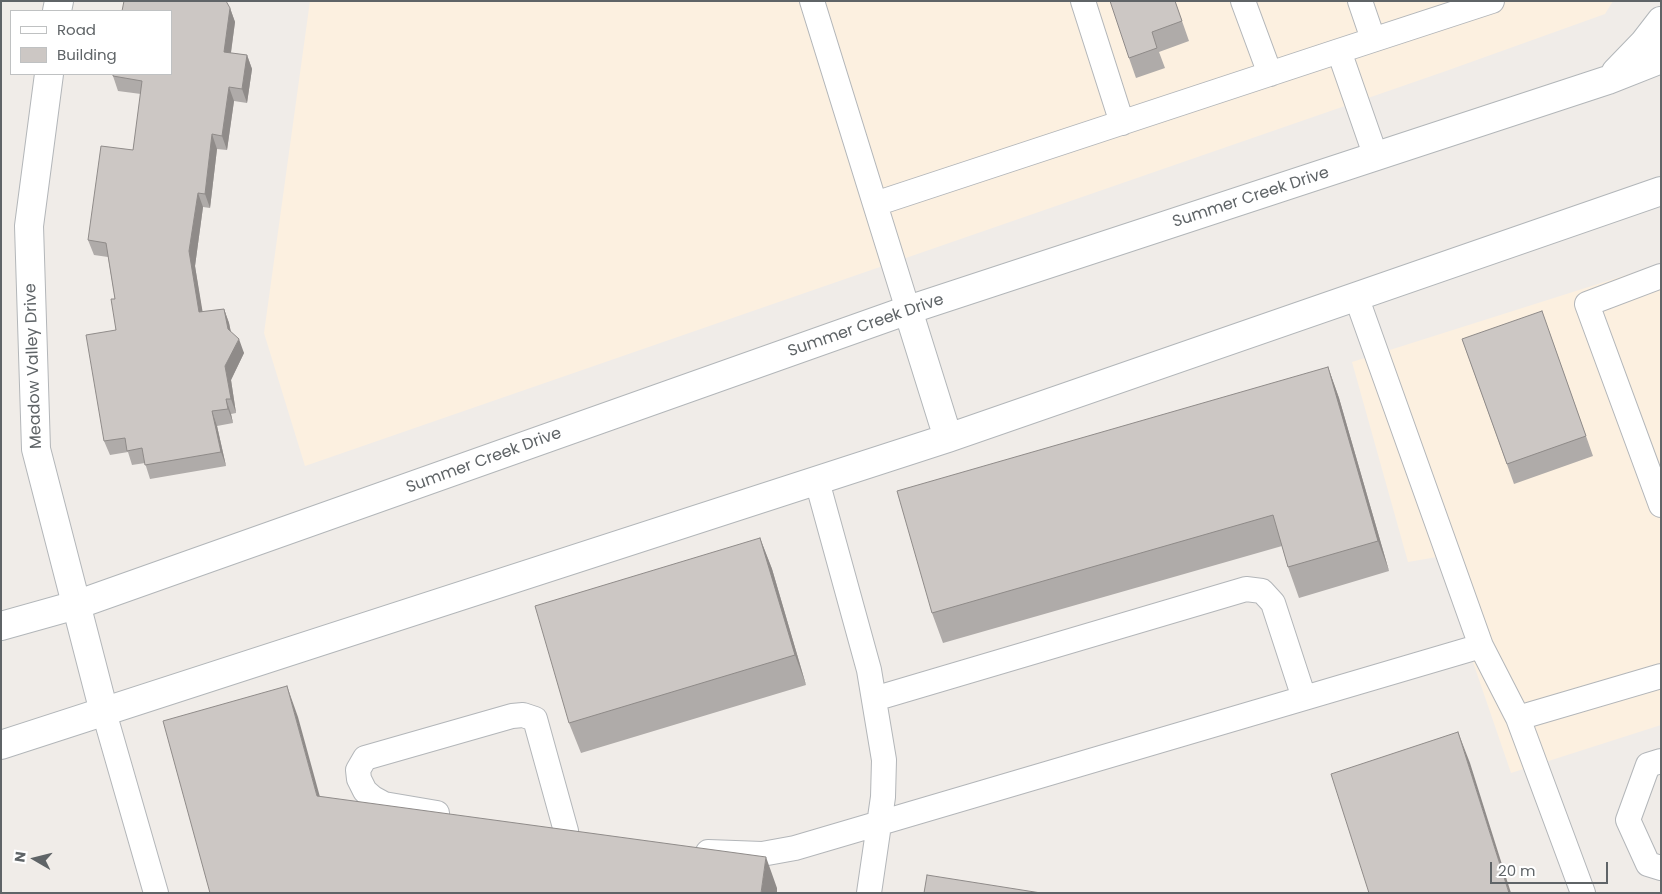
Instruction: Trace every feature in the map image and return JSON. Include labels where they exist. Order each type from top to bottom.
[{"type":"main road","points":[[1608,80],[1644,43],[1661,21]]},
{"type":"main road","name":"Summer Creek Drive","points":[[1,626],[76,605],[908,310],[1608,80],[1661,59]]},
{"type":"main road","name":"Meadow Valley Drive","points":[[49,75],[29,226],[36,449],[104,712]]},
{"type":"main road","points":[[1,745],[948,438],[1356,296],[1654,196]]},
{"type":"main road","points":[[908,310],[948,438]]},
{"type":"lane","points":[[812,1],[908,310]]},
{"type":"lane","points":[[1083,1],[1122,123]]},
{"type":"lane","points":[[1243,1],[1270,74]]},
{"type":"lane","points":[[1360,1],[1373,40]]},
{"type":"lane","points":[[875,204],[1492,1]]},
{"type":"lane","points":[[1339,51],[1376,157]]},
{"type":"lane","points":[[1661,276],[1587,304],[1661,505]]},
{"type":"lane","points":[[1356,296],[1481,646],[1518,718],[1583,893]]},
{"type":"lane","points":[[818,480],[869,670],[884,760],[883,798],[869,893]]},
{"type":"lane","points":[[874,699],[1246,589],[1262,591],[1273,603],[1304,698]]},
{"type":"lane","points":[[682,848],[711,852],[762,854],[795,848],[1481,646]]},
{"type":"lane","points":[[1518,718],[1661,676]]},
{"type":"lane","points":[[104,712],[156,893]]},
{"type":"lane","points":[[454,815],[384,804],[366,791],[359,780],[358,770],[366,758],[523,714],[535,718],[576,833],[538,827]]},
{"type":"lane","points":[[1661,761],[1648,765],[1628,820],[1648,864],[1661,868]]},
{"type":"shaded area","points":[[310,1],[1613,1],[1605,14],[1446,71],[305,466],[264,333]]},
{"type":"shaded area","points":[[1661,264],[1661,725],[1511,773],[1437,557],[1408,562],[1352,362]]},
{"type":"building","points":[[124,1],[226,1],[230,8],[224,52],[247,55],[242,89],[229,87],[222,136],[212,134],[205,194],[198,193],[189,251],[199,312],[224,309],[228,329],[239,339],[225,366],[231,399],[226,399],[228,409],[212,411],[221,452],[145,465],[142,448],[127,451],[125,438],[104,441],[86,335],[116,330],[111,299],[115,299],[106,243],[88,240],[101,146],[133,150],[142,81],[113,75],[172,75],[172,10],[122,10]]},
{"type":"building","points":[[1110,1],[1175,1],[1182,21],[1152,32],[1157,48],[1129,58]]},
{"type":"building","points":[[1542,311],[1586,436],[1507,464],[1462,339]]},
{"type":"building","points":[[1328,367],[1378,541],[1288,567],[1273,515],[932,613],[897,491]]},
{"type":"building","points":[[760,538],[795,655],[569,723],[535,606]]},
{"type":"building","points":[[287,686],[317,796],[766,857],[761,893],[210,893],[163,721]]},
{"type":"building","points":[[1458,732],[1509,893],[1369,893],[1331,774]]},
{"type":"building","points":[[927,875],[1041,893],[924,893]]}]
